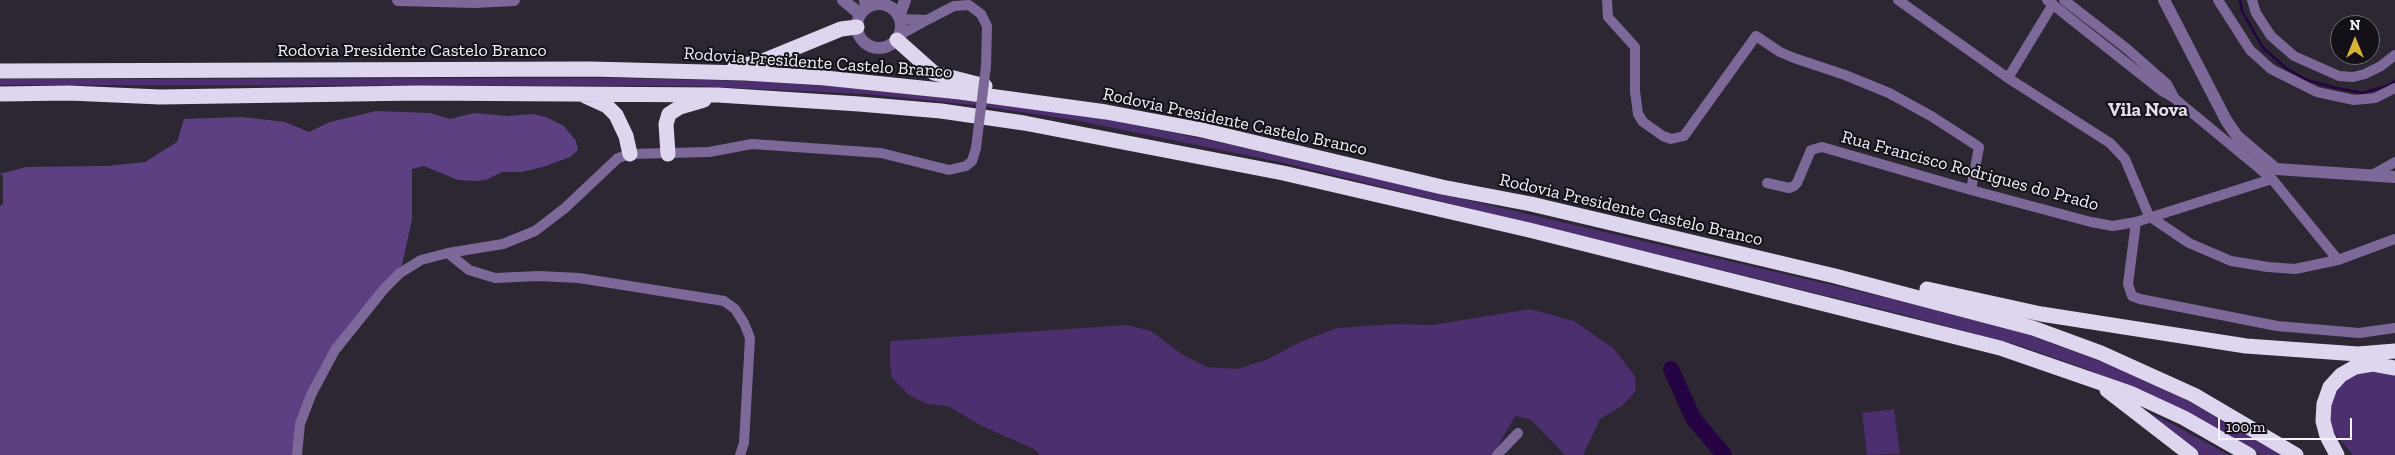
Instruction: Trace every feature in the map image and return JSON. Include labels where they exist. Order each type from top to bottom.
[{"type":"highway","points":[[591,69],[745,65],[772,58],[841,29],[871,7]]},
{"type":"highway","points":[[899,37],[934,73],[973,84],[1061,100],[1106,112]]},
{"type":"highway","name":"Rodovia Presidente Castelo Branco","points":[[0,71],[591,69],[744,73],[825,78],[960,92],[1106,112],[1202,130],[1442,187],[1531,204],[1835,276],[2033,328],[2101,353],[2194,395],[2296,455]]},
{"type":"highway","points":[[0,94],[69,93],[160,97],[417,93],[718,95],[942,111],[1042,126],[1265,169],[1529,230],[1642,260],[1923,327],[2000,348],[2092,378],[2184,418],[2249,455]]},
{"type":"highway","points":[[576,93],[612,110],[624,131],[630,154]]},
{"type":"highway","points":[[668,154],[666,124],[669,114],[680,107],[718,95]]},
{"type":"highway","points":[[1835,276],[1884,280],[2041,314],[2246,346],[2358,354],[2395,351]]},
{"type":"highway","points":[[2337,455],[2327,436],[2323,421],[2324,404],[2330,387],[2341,375],[2355,367],[2373,364],[2395,368]]},
{"type":"highway","points":[[2092,378],[2191,455]]},
{"type":"street","points":[[398,0],[475,2],[514,0]]},
{"type":"street","points":[[843,0],[871,7],[890,7],[900,18],[926,20]]},
{"type":"street","points":[[899,37],[900,18],[906,0]]},
{"type":"street","points":[[1607,0],[1608,17],[1635,46],[1635,91],[1638,114],[1643,122],[1652,130],[1671,139],[1684,136],[1756,36],[1780,52],[1844,74],[1889,93],[1932,116],[1979,147],[1971,190]]},
{"type":"street","points":[[1898,0],[2008,78],[2110,143],[2125,160],[2149,216],[2189,243],[2231,261],[2295,269],[2338,260],[2395,239]]},
{"type":"street","points":[[2064,0],[2140,60],[2167,84],[2174,98]]},
{"type":"street","points":[[2164,0],[2226,120],[2237,136],[2274,174],[2338,260]]},
{"type":"street","points":[[2218,0],[2250,50],[2271,69],[2317,92],[2354,100],[2375,98],[2395,88]]},
{"type":"street","points":[[2252,0],[2256,14],[2271,36],[2294,56],[2339,76],[2353,77],[2365,74],[2382,66],[2395,55]]},
{"type":"street","points":[[2008,78],[2050,2],[2162,91],[2174,98],[2274,174],[2395,177]]},
{"type":"street","points":[[297,455],[300,424],[311,395],[335,350],[384,289],[400,273],[421,260],[448,253],[503,244],[535,231],[565,208],[618,158],[630,154],[710,152],[736,146],[763,145],[882,153],[949,170],[966,166],[972,161],[976,148],[986,66],[987,26],[981,14],[969,5],[954,6],[926,20],[899,37],[886,48],[872,48],[861,40],[871,7]]},
{"type":"street","name":"Rua Francisco Rodrigues do Prado","points":[[1767,183],[1789,188],[1794,186],[1811,150],[1822,147],[1971,190],[2091,222],[2113,226],[2136,222],[2274,174]]},
{"type":"street","points":[[2372,175],[2395,162]]},
{"type":"street","points":[[2136,222],[2128,284],[2132,296],[2217,316],[2277,326],[2359,333],[2395,328]]},
{"type":"street","points":[[448,253],[469,270],[495,278],[539,276],[579,278],[724,301],[735,309],[744,323],[750,338],[744,443],[740,455]]},
{"type":"street","points":[[1497,455],[1518,433]]},
{"type":"shaded area","points":[[618,78],[755,81],[867,89],[1077,113],[1223,143],[1896,300],[2024,333],[2121,369],[2189,401],[2284,455],[2261,455],[2216,429],[2154,399],[2089,370],[2024,347],[1893,312],[1284,163],[1075,120],[974,105],[865,94],[694,86],[0,85],[0,79]]},
{"type":"shaded area","points":[[376,111],[430,113],[450,119],[474,113],[508,116],[533,114],[546,117],[564,126],[576,141],[578,150],[570,157],[543,167],[522,172],[502,172],[486,180],[458,180],[424,166],[412,169],[412,219],[402,265],[366,305],[316,382],[295,455],[0,455],[0,206],[3,204],[3,176],[0,174],[26,167],[107,166],[145,162],[177,142],[184,119],[242,117],[285,122],[309,132],[330,122]]},
{"type":"shaded area","points":[[1530,309],[1574,321],[1613,348],[1635,376],[1636,391],[1622,406],[1600,419],[1583,455],[1565,455],[1530,419],[1515,416],[1493,455],[1040,455],[1034,449],[982,426],[948,406],[927,404],[909,395],[892,378],[890,364],[890,341],[1127,325],[1151,331],[1183,355],[1207,367],[1238,369],[1268,359],[1300,342],[1337,328],[1395,324],[1432,325]]},
{"type":"shaded area","points":[[2357,370],[2395,372],[2395,455],[2353,455],[2332,430],[2329,416],[2335,389]]},
{"type":"shaded area","points":[[1894,409],[1900,454],[1867,455],[1862,413]]},
{"type":"shaded area","points":[[2146,411],[2176,426],[2229,455],[2200,455]]},
{"type":"waterway","points":[[2240,0],[2242,11],[2263,48],[2286,68],[2307,80],[2363,93],[2387,86],[2395,81]]},
{"type":"waterway","points":[[1671,369],[1693,418],[1724,455]]},
{"type":"district","name":"Vila Nova","points":[[2148,111]]}]
